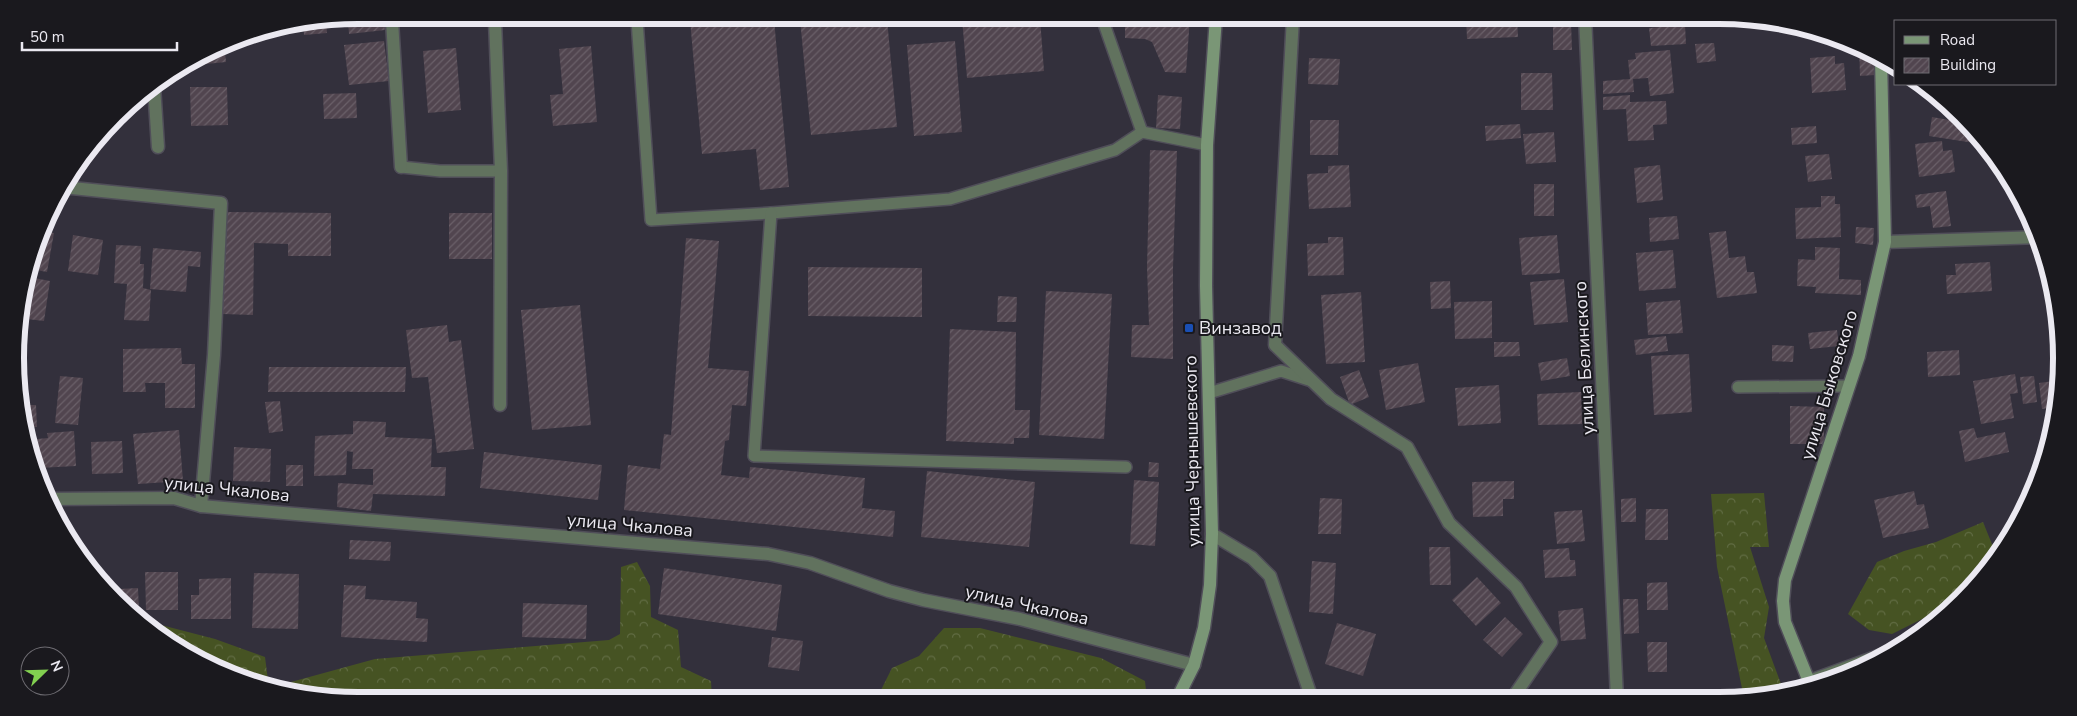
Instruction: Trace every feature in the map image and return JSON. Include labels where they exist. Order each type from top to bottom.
[{"type":"main road","name":"улица Чернышевского","points":[[1184,692],[1194,665],[1204,628],[1210,585],[1212,534],[1206,286],[1207,145],[1216,24]]},
{"type":"main road","name":"улица Быковского","points":[[1808,680],[1785,622],[1783,601],[1785,580],[1859,356],[1885,242],[1882,67]]},
{"type":"street","points":[[392,24],[401,167]]},
{"type":"street","points":[[495,24],[501,171],[500,405]]},
{"type":"street","points":[[1293,24],[1275,346],[1331,399],[1407,447],[1449,523],[1516,587],[1551,642],[1516,692]]},
{"type":"street","name":"улица Белинского","points":[[1585,24],[1617,692]]},
{"type":"street","points":[[154,93],[158,147]]},
{"type":"street","points":[[70,189],[221,203],[214,355],[201,506]]},
{"type":"street","points":[[1885,242],[2031,237]]},
{"type":"street","name":"улица Чкалова","points":[[55,499],[174,498],[201,506],[768,554],[810,563],[889,591],[922,600],[1020,619],[1194,665]]},
{"type":"street","points":[[1212,534],[1252,558],[1270,576],[1310,692]]},
{"type":"lane","points":[[637,24],[651,220],[950,199],[1115,150],[1142,132],[1207,145]]},
{"type":"lane","points":[[1104,24],[1142,132]]},
{"type":"lane","points":[[401,167],[440,171],[501,171]]},
{"type":"lane","points":[[771,213],[754,456],[1126,467]]},
{"type":"lane","points":[[1209,392],[1281,371],[1312,381]]},
{"type":"lane","points":[[1738,387],[1849,386]]},
{"type":"green space","points":[[1764,493],[1769,547],[1750,547],[1769,607],[1764,638],[1782,686],[1743,692],[1717,567],[1711,494]]},
{"type":"green space","points":[[1983,522],[1994,548],[1970,578],[1939,609],[1892,634],[1869,630],[1848,614],[1877,562],[1904,551],[1936,542]]},
{"type":"green space","points":[[637,562],[650,586],[651,617],[678,630],[681,667],[711,681],[712,692],[336,692],[284,684],[375,659],[609,640],[620,634],[621,567]]},
{"type":"green space","points":[[156,624],[215,639],[265,657],[268,680],[210,658],[172,636]]},
{"type":"green space","points":[[944,628],[980,628],[1101,658],[1145,681],[1146,692],[880,692],[892,668],[919,656]]},
{"type":"building","points":[[348,24],[384,24],[385,30],[349,34]]},
{"type":"building","points":[[690,24],[774,24],[789,187],[760,190],[756,149],[702,154]]},
{"type":"building","points":[[800,24],[887,24],[897,127],[811,135]]},
{"type":"building","points":[[962,24],[1040,24],[1044,71],[967,78]]},
{"type":"building","points":[[1125,24],[1190,24],[1186,73],[1165,72],[1152,42],[1145,39],[1125,38]]},
{"type":"building","points":[[1466,24],[1517,24],[1518,37],[1467,39]]},
{"type":"building","points":[[1553,24],[1571,24],[1572,50],[1553,50]]},
{"type":"building","points":[[326,25],[327,33],[304,35],[304,28]]},
{"type":"building","points":[[1685,25],[1686,44],[1651,46],[1649,28]]},
{"type":"building","points":[[384,41],[389,81],[349,85],[344,45]]},
{"type":"building","points":[[955,41],[962,132],[914,136],[907,45]]},
{"type":"building","points":[[1714,43],[1716,61],[1697,63],[1695,44]]},
{"type":"building","points":[[591,46],[597,122],[553,126],[550,95],[563,94],[559,49]]},
{"type":"building","points":[[456,48],[461,110],[428,113],[423,51]]},
{"type":"building","points":[[1670,50],[1674,93],[1650,96],[1648,78],[1633,79],[1634,92],[1603,94],[1603,81],[1630,79],[1628,60],[1636,59],[1635,53]]},
{"type":"building","points":[[225,51],[226,62],[198,65]]},
{"type":"building","points":[[1859,55],[1875,63],[1875,75],[1860,76]]},
{"type":"building","points":[[1835,56],[1835,64],[1844,63],[1846,90],[1812,93],[1810,58]]},
{"type":"building","points":[[1309,58],[1340,59],[1338,85],[1308,84]]},
{"type":"building","points":[[1521,73],[1552,73],[1553,110],[1521,110]]},
{"type":"building","points":[[190,87],[227,87],[228,125],[191,126]]},
{"type":"building","points":[[356,93],[357,118],[324,119],[323,94]]},
{"type":"building","points":[[1158,95],[1182,97],[1180,129],[1156,128]]},
{"type":"building","points":[[1630,95],[1630,102],[1666,101],[1667,124],[1653,125],[1654,140],[1628,141],[1626,109],[1603,110],[1603,97]]},
{"type":"building","points":[[1932,117],[1954,121],[1974,143],[1929,136]]},
{"type":"building","points":[[1310,120],[1339,120],[1338,155],[1310,155]]},
{"type":"building","points":[[1520,124],[1521,138],[1486,141],[1485,126]]},
{"type":"building","points":[[1816,126],[1817,143],[1792,145],[1791,128]]},
{"type":"building","points":[[1554,132],[1556,162],[1526,164],[1523,134]]},
{"type":"building","points":[[1942,141],[1943,151],[1952,150],[1955,172],[1919,177],[1915,144]]},
{"type":"building","points":[[1150,150],[1177,151],[1173,268],[1173,359],[1131,357],[1132,325],[1149,325],[1147,267]]},
{"type":"building","points":[[1829,154],[1832,179],[1808,182],[1805,156]]},
{"type":"building","points":[[1349,165],[1351,207],[1309,209],[1307,174],[1328,173],[1328,166]]},
{"type":"building","points":[[1660,165],[1663,200],[1637,203],[1634,168]]},
{"type":"building","points":[[1534,184],[1554,184],[1554,216],[1534,216]]},
{"type":"building","points":[[1946,191],[1951,226],[1933,228],[1930,206],[1917,208],[1915,195]]},
{"type":"building","points":[[1821,196],[1835,196],[1835,204],[1840,204],[1841,237],[1796,239],[1795,208],[1821,207]]},
{"type":"building","points":[[224,212],[331,213],[331,256],[288,256],[288,244],[254,243],[253,315],[223,314]]},
{"type":"building","points":[[449,213],[492,213],[492,259],[449,259]]},
{"type":"building","points":[[1677,216],[1679,239],[1650,242],[1649,218]]},
{"type":"building","points":[[1856,227],[1874,228],[1873,245],[1855,243]]},
{"type":"building","points":[[1726,231],[1729,258],[1745,256],[1747,272],[1754,272],[1757,293],[1717,298],[1709,233]]},
{"type":"building","points":[[48,232],[54,233],[47,272],[35,270]]},
{"type":"building","points":[[73,235],[103,240],[98,275],[68,271]]},
{"type":"building","points":[[1557,235],[1560,273],[1522,275],[1519,238]]},
{"type":"building","points":[[1328,237],[1343,237],[1344,275],[1308,276],[1307,244],[1328,243]]},
{"type":"building","points":[[686,238],[719,241],[708,368],[749,371],[746,406],[732,405],[729,440],[725,441],[721,475],[749,478],[750,467],[865,478],[862,508],[895,511],[893,537],[624,510],[628,465],[660,469],[664,434],[671,435]]},
{"type":"building","points":[[116,245],[141,246],[140,264],[144,264],[143,288],[151,290],[149,321],[124,320],[127,284],[114,283]]},
{"type":"building","points":[[1815,247],[1840,248],[1839,279],[1861,280],[1861,295],[1815,293],[1816,287],[1797,286],[1798,259],[1815,260]]},
{"type":"building","points":[[153,248],[201,252],[200,267],[188,266],[186,292],[150,289]]},
{"type":"building","points":[[1673,250],[1676,288],[1639,291],[1636,253]]},
{"type":"building","points":[[1990,262],[1992,291],[1947,294],[1946,275],[1956,275],[1955,264]]},
{"type":"building","points":[[808,267],[922,268],[922,317],[808,316]]},
{"type":"building","points":[[34,278],[50,281],[44,321],[27,319]]},
{"type":"building","points":[[1564,279],[1568,322],[1534,325],[1530,282]]},
{"type":"building","points":[[1450,281],[1451,308],[1431,309],[1430,282]]},
{"type":"building","points":[[1046,291],[1112,294],[1104,439],[1039,435]]},
{"type":"building","points":[[1361,292],[1365,362],[1326,364],[1321,295]]},
{"type":"building","points":[[998,296],[1017,297],[1016,322],[997,322]]},
{"type":"building","points":[[1680,300],[1683,333],[1648,335],[1646,303]]},
{"type":"building","points":[[1492,301],[1492,338],[1455,339],[1454,302]]},
{"type":"building","points":[[580,305],[591,425],[532,430],[521,310]]},
{"type":"building","points":[[447,325],[449,342],[461,340],[474,449],[437,453],[428,377],[412,378],[406,330]]},
{"type":"building","points":[[950,329],[1016,332],[1015,410],[1030,410],[1029,438],[1014,438],[1014,444],[946,441]]},
{"type":"building","points":[[1837,330],[1839,346],[1810,349],[1808,333]]},
{"type":"building","points":[[1666,336],[1668,351],[1636,355],[1634,340]]},
{"type":"building","points":[[1494,342],[1519,342],[1520,356],[1494,357]]},
{"type":"building","points":[[1772,345],[1794,346],[1793,362],[1772,361]]},
{"type":"building","points":[[181,348],[182,364],[195,364],[195,408],[165,408],[165,383],[145,383],[146,392],[123,392],[123,349]]},
{"type":"building","points":[[1959,350],[1960,375],[1928,377],[1927,352]]},
{"type":"building","points":[[1689,354],[1692,412],[1654,415],[1651,356]]},
{"type":"building","points":[[1567,358],[1570,376],[1541,381],[1538,363]]},
{"type":"building","points":[[1418,363],[1425,402],[1386,410],[1379,370]]},
{"type":"building","points":[[269,367],[406,367],[405,392],[268,392]]},
{"type":"building","points":[[1359,370],[1369,397],[1350,405],[1340,377]]},
{"type":"building","points":[[2015,374],[2018,393],[2010,394],[2014,418],[1981,424],[1973,381]]},
{"type":"building","points":[[60,376],[83,378],[78,425],[55,423]]},
{"type":"building","points":[[2034,376],[2037,402],[2023,404],[2020,377]]},
{"type":"building","points":[[2053,381],[2049,408],[2042,409],[2039,383]]},
{"type":"building","points":[[1499,385],[1501,423],[1458,426],[1455,388]]},
{"type":"building","points":[[1581,392],[1582,424],[1538,425],[1537,394]]},
{"type":"building","points":[[280,401],[283,431],[269,433],[265,402]]},
{"type":"building","points":[[27,405],[36,405],[37,427],[31,427]]},
{"type":"building","points":[[1790,406],[1824,407],[1824,444],[1790,444]]},
{"type":"building","points":[[353,421],[386,422],[385,437],[432,439],[431,467],[446,467],[445,496],[373,494],[371,511],[337,507],[338,483],[373,485],[373,469],[352,469],[353,452],[347,451],[346,475],[314,476],[315,436],[353,434]]},
{"type":"building","points":[[1974,428],[1977,438],[2005,432],[2009,452],[1965,462],[1959,431]]},
{"type":"building","points":[[179,430],[183,481],[138,484],[133,434]]},
{"type":"building","points":[[74,431],[76,466],[42,468],[38,455],[37,439],[48,438],[47,433]]},
{"type":"building","points":[[122,441],[123,473],[92,474],[91,442]]},
{"type":"building","points":[[234,447],[271,449],[270,482],[233,481]]},
{"type":"building","points":[[484,452],[602,465],[598,500],[480,488]]},
{"type":"building","points":[[1149,462],[1159,463],[1158,477],[1148,477]]},
{"type":"building","points":[[286,465],[303,465],[303,486],[286,486]]},
{"type":"building","points":[[927,471],[1035,482],[1029,547],[921,537]]},
{"type":"building","points":[[1134,480],[1159,482],[1155,546],[1130,544]]},
{"type":"building","points":[[1514,481],[1514,499],[1503,499],[1503,516],[1473,517],[1472,482]]},
{"type":"building","points":[[1914,491],[1917,505],[1924,504],[1929,528],[1883,538],[1874,500]]},
{"type":"building","points":[[1320,498],[1342,499],[1341,534],[1318,534]]},
{"type":"building","points":[[1636,498],[1636,522],[1621,522],[1621,499]]},
{"type":"building","points":[[1646,509],[1668,509],[1668,540],[1645,540]]},
{"type":"building","points":[[1582,510],[1585,541],[1557,544],[1554,512]]},
{"type":"building","points":[[350,540],[391,542],[390,561],[349,559]]},
{"type":"building","points":[[1429,547],[1450,547],[1451,585],[1430,585]]},
{"type":"building","points":[[1569,548],[1570,560],[1575,560],[1576,576],[1545,578],[1543,550]]},
{"type":"building","points":[[1312,561],[1336,563],[1333,614],[1309,612]]},
{"type":"building","points":[[664,568],[782,585],[776,631],[658,614]]},
{"type":"building","points":[[145,572],[178,572],[178,610],[146,610]]},
{"type":"building","points":[[254,573],[299,574],[298,629],[252,628]]},
{"type":"building","points":[[1477,577],[1501,603],[1476,626],[1452,600]]},
{"type":"building","points":[[231,578],[231,619],[191,619],[191,595],[199,595],[199,579]]},
{"type":"building","points":[[1667,582],[1668,610],[1647,610],[1647,583]]},
{"type":"building","points":[[344,585],[366,586],[365,599],[417,602],[416,618],[428,619],[427,642],[341,637]]},
{"type":"building","points":[[138,588],[139,610],[120,592],[120,589]]},
{"type":"building","points":[[1623,599],[1638,599],[1639,633],[1624,634]]},
{"type":"building","points":[[523,603],[587,605],[586,639],[522,637]]},
{"type":"building","points":[[1583,608],[1586,639],[1561,641],[1558,611]]},
{"type":"building","points":[[1505,617],[1523,634],[1502,657],[1483,640]]},
{"type":"building","points":[[1337,623],[1376,634],[1363,676],[1325,664]]},
{"type":"building","points":[[772,637],[803,641],[799,671],[768,667]]},
{"type":"building","points":[[1647,642],[1667,642],[1667,672],[1648,672]]},
{"type":"place","name":"Винзавод","points":[[1189,328]]}]
